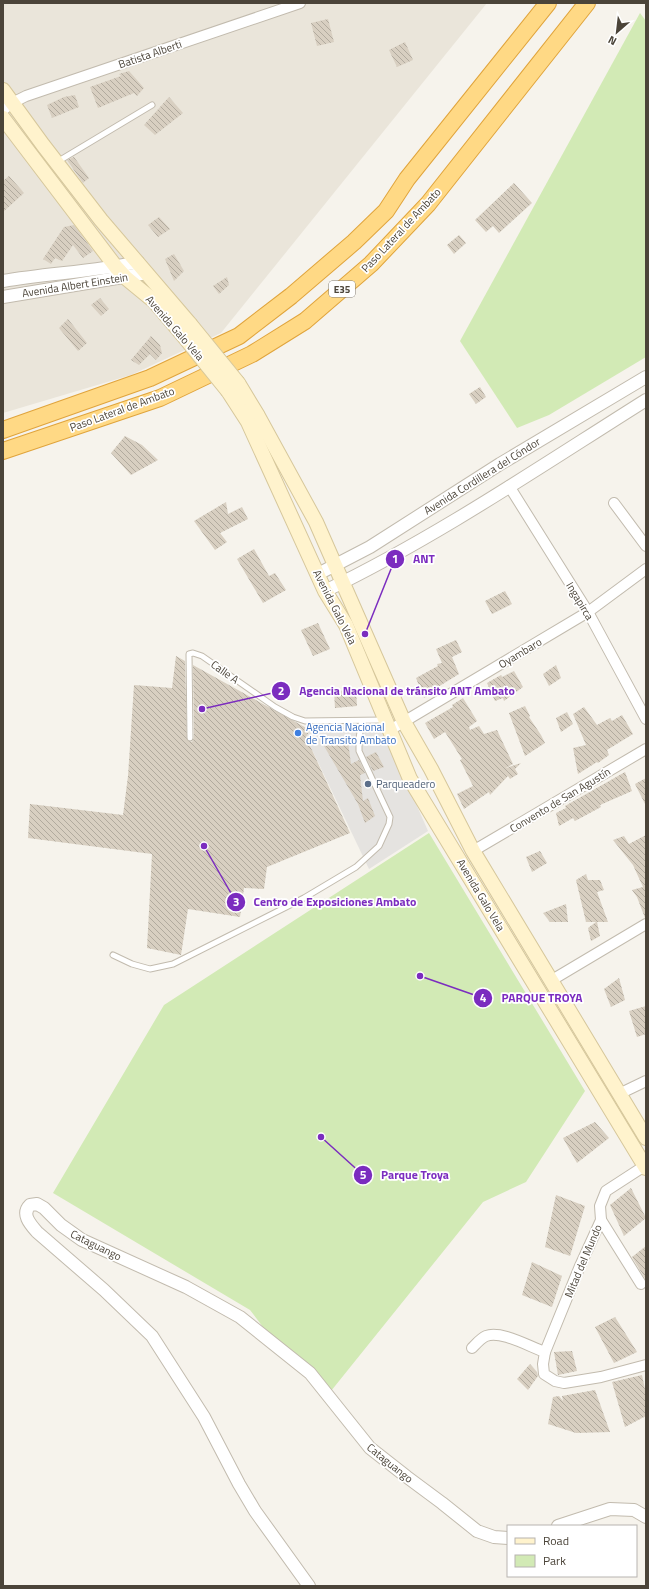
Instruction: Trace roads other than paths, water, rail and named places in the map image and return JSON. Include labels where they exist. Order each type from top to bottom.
[{"type":"highway","name":"Paso Lateral de Ambato","points":[[3,430],[157,374],[239,336],[291,296],[354,242],[386,211],[408,179],[548,3]]},
{"type":"highway","name":"Paso Lateral de Ambato","points":[[3,451],[160,398],[252,354],[305,321],[370,264],[428,204],[587,3]]},
{"type":"main road","name":"Avenida Galo Vela","points":[[3,90],[8,106],[56,162],[101,220],[147,273],[186,329],[258,416],[316,522],[404,722],[431,769],[473,851],[646,1138]]},
{"type":"main road","name":"Avenida Galo Vela","points":[[3,118],[116,267],[126,278],[186,329]]},
{"type":"main road","name":"Avenida Galo Vela","points":[[233,387],[325,591],[346,625],[410,779],[645,1166]]},
{"type":"street","name":"Batista Alberti","points":[[8,106],[26,96],[300,3]]},
{"type":"street","name":"Avenida Albert Einstein","points":[[3,281],[73,271],[116,267],[138,262]]},
{"type":"street","name":"Avenida Albert Einstein","points":[[3,297],[57,287],[126,278],[147,273]]},
{"type":"street","name":"Avenida Cordillera del Cóndor","points":[[318,574],[370,547],[500,464],[646,377]]},
{"type":"street","name":"Avenida Cordillera del Cóndor","points":[[325,591],[378,565],[509,486],[646,400]]},
{"type":"street","name":"Ingapirca","points":[[509,486],[588,612],[646,719]]},
{"type":"street","points":[[614,503],[646,546]]},
{"type":"street","name":"Oyambaro","points":[[388,725],[404,722],[588,612],[646,569]]},
{"type":"street","name":"Convento de San Agustín","points":[[473,851],[646,749]]},
{"type":"street","points":[[552,980],[646,924]]},
{"type":"street","points":[[619,1094],[646,1081]]},
{"type":"street","name":"Mitad del Mundo","points":[[645,1166],[606,1191],[600,1206],[601,1220],[580,1266],[545,1352],[542,1364],[544,1374],[555,1381],[564,1383],[601,1377],[646,1365]]},
{"type":"street","name":"Cataguango","points":[[309,1586],[255,1511],[204,1417],[152,1336],[104,1290],[37,1232],[26,1217],[27,1209],[30,1205],[37,1204],[44,1208],[61,1225],[82,1240],[186,1287],[240,1317],[310,1373],[370,1448],[477,1531],[494,1537],[507,1538]]},
{"type":"street","points":[[601,1220],[641,1284]]},
{"type":"street","points":[[472,1348],[485,1336],[499,1334],[545,1352]]},
{"type":"street","points":[[561,1525],[610,1509],[634,1510],[646,1517]]},
{"type":"lane","points":[[56,162],[152,104]]},
{"type":"lane","name":"Calle A","points":[[190,738],[189,654],[194,653],[202,656],[275,707],[293,717],[305,721],[362,721],[388,725]]},
{"type":"lane","points":[[113,955],[132,964],[150,969],[173,964],[304,898],[356,867],[379,846],[389,824],[390,817],[359,750],[359,738],[362,721]]},
{"type":"place","name":"ANT","points":[[365,634]]},
{"type":"place","name":"Agencia Nacional de tránsito ANT Ambato","points":[[202,709]]},
{"type":"place","name":"Agencia Nacional de Transito Ambato","points":[[298,733]]},
{"type":"place","name":"Parqueadero","points":[[368,784]]},
{"type":"place","name":"Centro de Exposiciones Ambato","points":[[204,846]]},
{"type":"place","name":"PARQUE TROYA","points":[[420,976]]},
{"type":"place","name":"Parque Troya","points":[[321,1137]]}]
